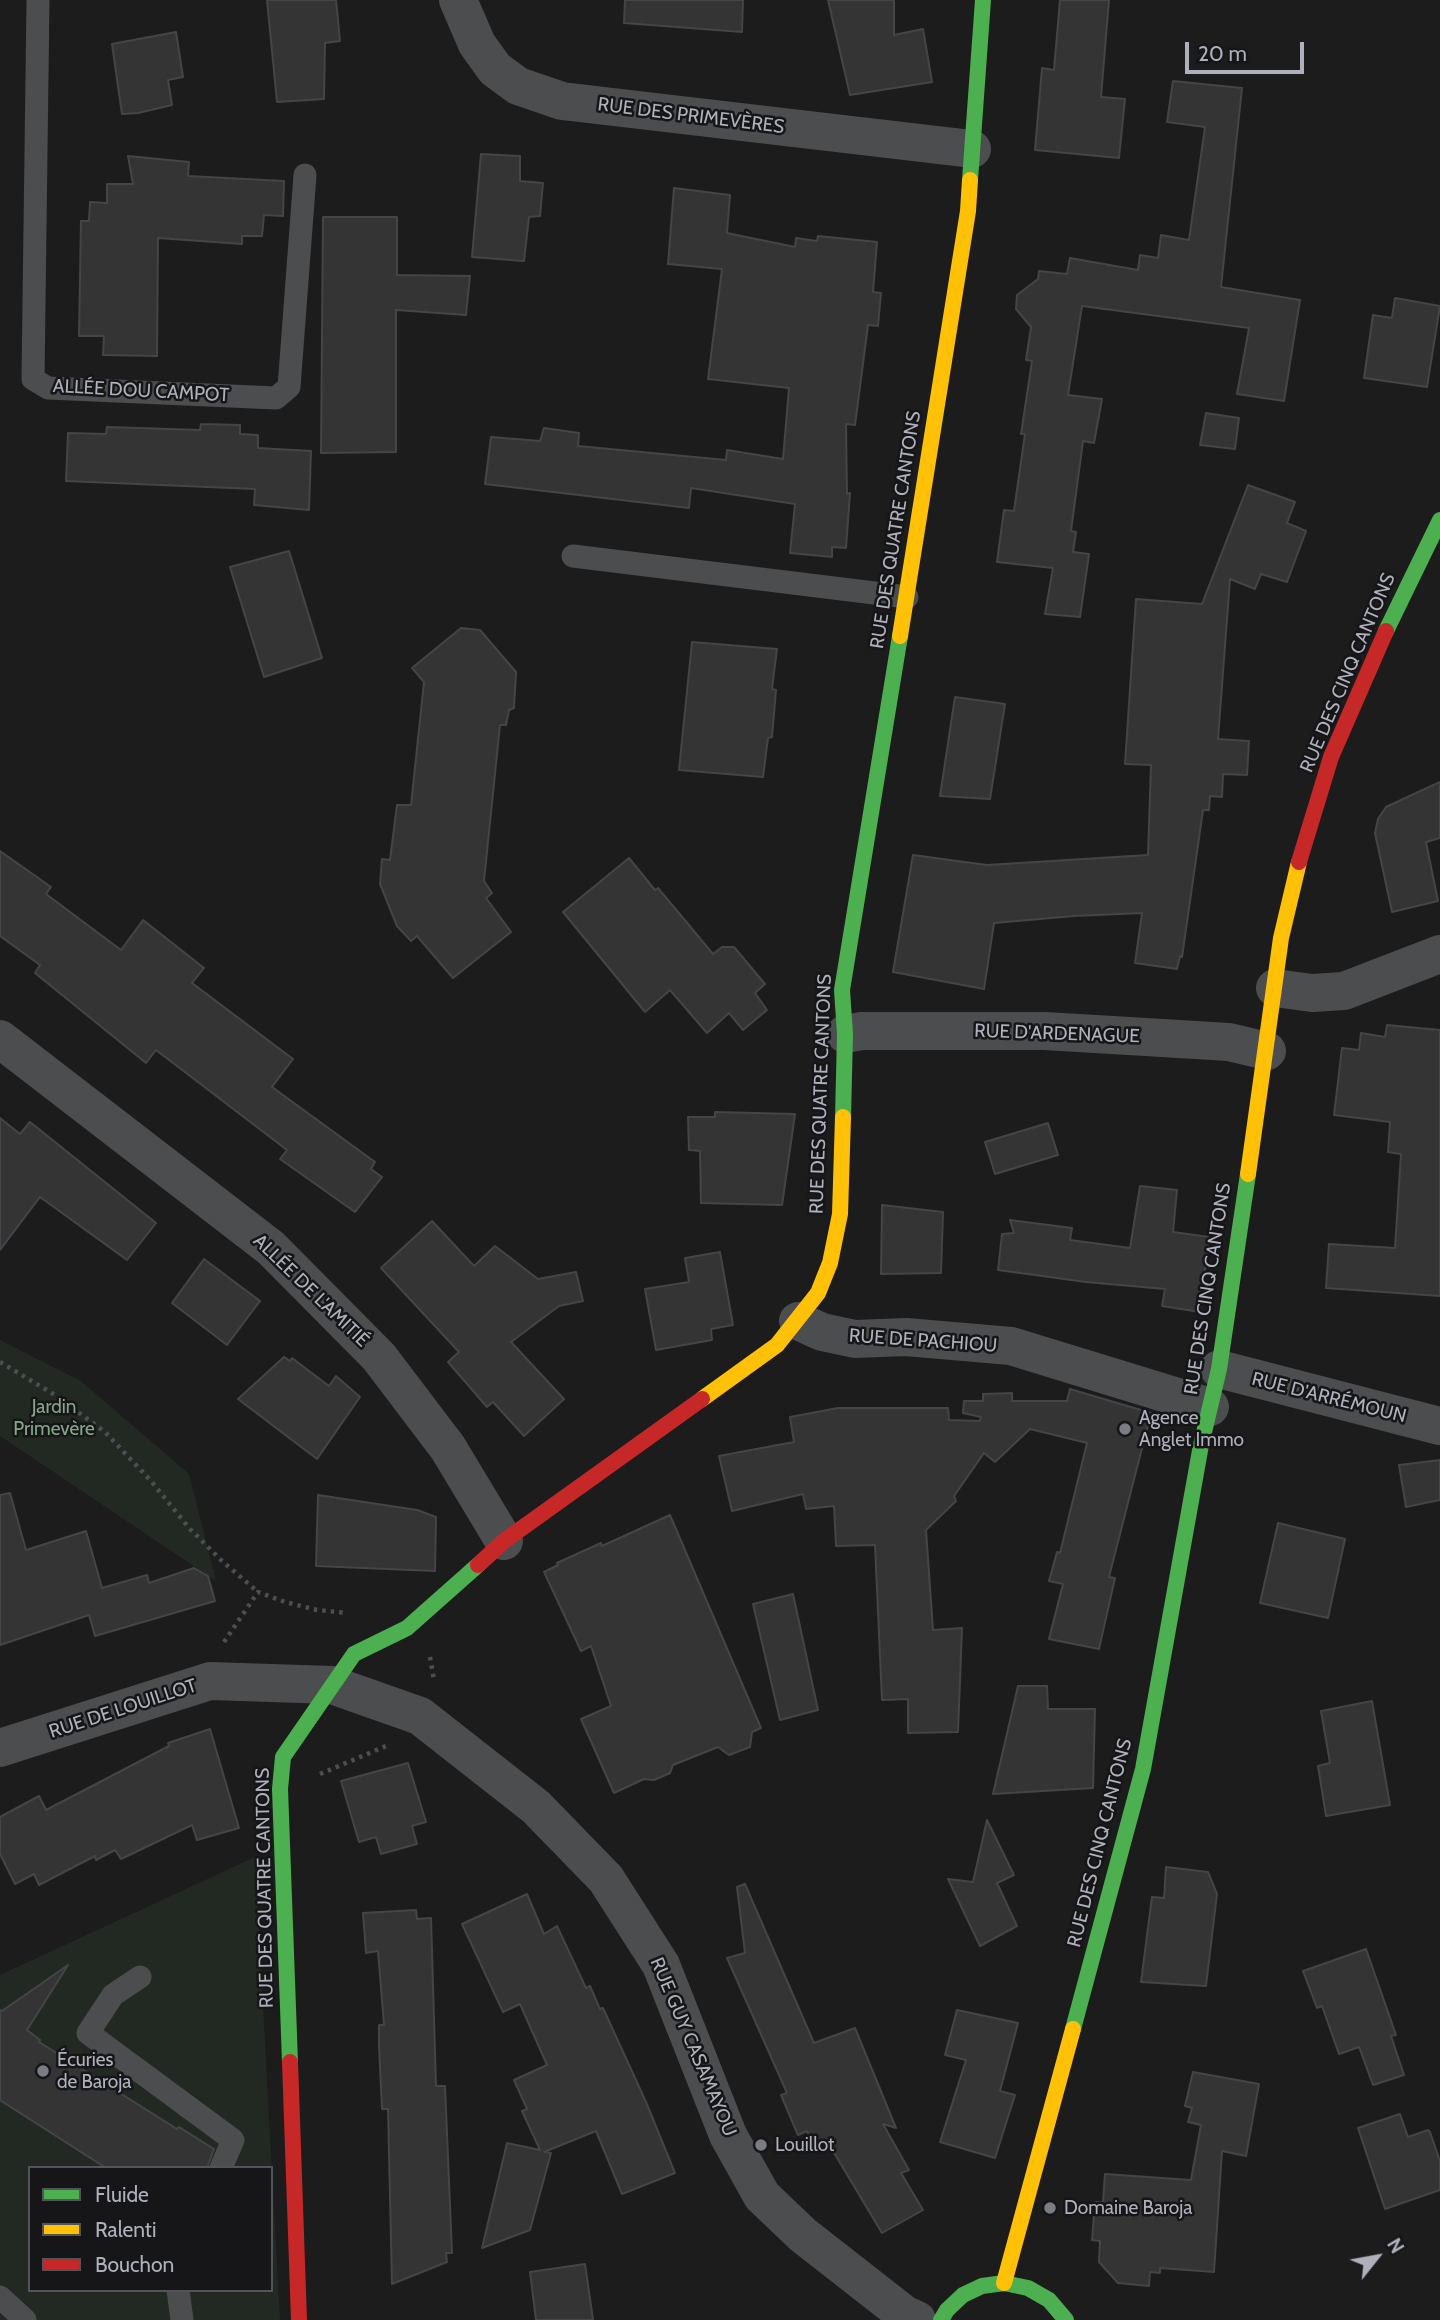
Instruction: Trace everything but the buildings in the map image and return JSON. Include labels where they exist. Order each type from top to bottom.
[{"type":"street","name":"RUE DES PRIMEVÈRES","points":[[458,0],[477,44],[495,69],[517,86],[562,101],[972,149]]},
{"type":"street","name":"RUE DES QUATRE CANTONS","points":[[299,2320],[280,1788],[283,1757],[354,1654],[407,1628],[504,1541],[777,1345],[818,1293],[830,1263],[840,1214],[845,1034],[842,990],[968,211],[983,0]]},
{"type":"street","name":"RUE DES CINQ CANTONS","points":[[1004,2283],[1143,1769],[1201,1445],[1219,1369],[1267,1051],[1281,938],[1303,847],[1331,757],[1387,628],[1440,520]]},
{"type":"street","points":[[1275,988],[1312,993],[1344,991],[1440,954]]},
{"type":"street","name":"RUE D'ARDENAGUE","points":[[845,1034],[862,1031],[1045,1031],[1229,1042],[1267,1051]]},
{"type":"street","name":"ALLÉE DE L'AMITIÉ","points":[[0,1039],[271,1248],[379,1357],[448,1448],[504,1541]]},
{"type":"street","name":"RUE DE PACHIOU","points":[[798,1321],[822,1332],[855,1339],[906,1337],[1011,1346],[1210,1407]]},
{"type":"street","name":"RUE D'ARRÉMOUN","points":[[1219,1369],[1440,1426]]},
{"type":"street","name":"RUE DE LOUILLOT","points":[[0,1748],[210,1681],[332,1685]]},
{"type":"street","name":"RUE GUY CASAMAYOU","points":[[332,1685],[420,1716],[536,1807],[606,1880],[661,1965],[728,2135],[762,2196],[803,2235],[904,2314],[917,2320]]},
{"type":"street","points":[[941,2320],[962,2295],[982,2286],[1004,2283],[1028,2288],[1049,2300],[1066,2320]]},
{"type":"lane","name":"ALLÉE DOU CAMPOT","points":[[38,0],[33,379],[48,388],[276,398],[289,387],[305,175]]},
{"type":"lane","points":[[573,556],[907,597]]},
{"type":"lane","points":[[140,1977],[113,1995],[88,2033],[233,2140],[222,2166]]},
{"type":"lane","points":[[178,2292],[182,2320]]},
{"type":"lane","points":[[0,2297],[25,2320]]},
{"type":"path","points":[[0,1362],[55,1395],[105,1432],[151,1481],[190,1529],[258,1592],[317,1610],[354,1614]]},
{"type":"path","points":[[222,1645],[258,1592]]},
{"type":"path","points":[[429,1651],[435,1682]]},
{"type":"path","points":[[314,1781],[318,1775],[398,1742]]},
{"type":"green space","name":"Jardin Primevère","points":[[0,1340],[81,1381],[189,1474],[216,1581],[0,1436]]},
{"type":"green space","points":[[255,1857],[272,2166],[28,2166],[28,2292],[273,2292],[273,2190],[280,2320],[0,2320],[0,1975]]},
{"type":"traffic: fast","points":[[970,180],[983,0]]},
{"type":"traffic: fast","points":[[1386,631],[1440,520]]},
{"type":"traffic: fast","points":[[843,1117],[845,1034],[842,990],[900,636]]},
{"type":"traffic: fast","points":[[1073,2029],[1143,1769],[1201,1445],[1219,1369],[1248,1174]]},
{"type":"traffic: fast","points":[[290,2062],[280,1789],[283,1757],[354,1654],[407,1628],[478,1565]]},
{"type":"traffic: fast","points":[[941,2320],[947,2310],[963,2295],[982,2286],[1004,2283],[1028,2288],[1049,2300],[1066,2320]]},
{"type":"traffic: slow","points":[[900,636],[968,211],[970,180]]},
{"type":"traffic: slow","points":[[1248,1174],[1281,938],[1299,862]]},
{"type":"traffic: slow","points":[[702,1399],[777,1345],[818,1293],[830,1263],[840,1214],[843,1117]]},
{"type":"traffic: slow","points":[[1004,2283],[1073,2029]]},
{"type":"traffic: jam","points":[[1299,862],[1331,757],[1386,631]]},
{"type":"traffic: jam","points":[[478,1565],[504,1541],[702,1399]]},
{"type":"traffic: jam","points":[[290,2062],[299,2320]]},
{"type":"place","name":"Agence Anglet Immo","points":[[1125,1429]]},
{"type":"place","name":"Écuries de Baroja","points":[[43,2071]]},
{"type":"place","name":"Louillot","points":[[761,2145]]},
{"type":"place","name":"Domaine Baroja","points":[[1050,2208]]}]
